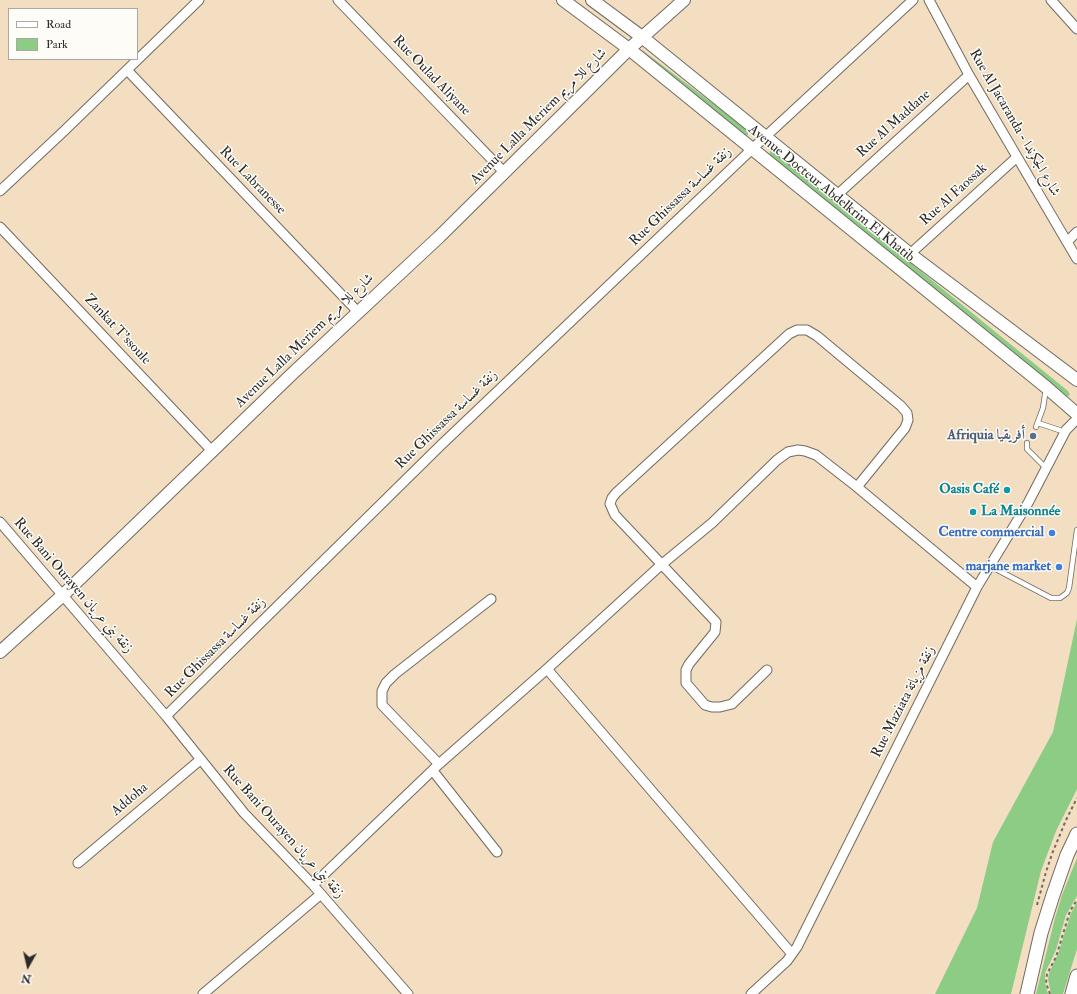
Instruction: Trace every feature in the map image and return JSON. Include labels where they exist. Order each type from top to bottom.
[{"type":"main road","name":"Avenue Docteur Abdelkrim El Khatib","points":[[563,0],[628,49],[1046,387],[1077,414]]},
{"type":"main road","name":"Avenue Docteur Abdelkrim El Khatib","points":[[592,0],[642,37],[910,254],[1077,380]]},
{"type":"main road","name":"Avenue Lalla Meriem شارع للا مريم","points":[[0,652],[63,595],[213,452],[292,374],[439,237],[628,49],[684,0]]},
{"type":"main road","points":[[1027,994],[1041,933],[1067,855],[1077,834]]},
{"type":"main road","points":[[1072,994],[1077,976]]},
{"type":"street","points":[[138,59],[199,0]]},
{"type":"street","name":"Rue Oulad Aliyane","points":[[338,0],[504,172]]},
{"type":"street","name":"Rue Ghissassa زنقة غساسة","points":[[166,716],[440,446],[751,150],[913,0]]},
{"type":"street","name":"Rue Al Jacaranda - شارع الجكرندا","points":[[929,0],[969,74],[1077,259]]},
{"type":"street","points":[[1051,0],[1077,29]]},
{"type":"street","points":[[0,191],[137,60]]},
{"type":"street","name":"Rue Labranesse","points":[[127,70],[358,312]]},
{"type":"street","name":"Rue Al Maddane","points":[[837,195],[969,74]]},
{"type":"street","name":"Rue Al Faossak","points":[[910,254],[1017,157]]},
{"type":"street","name":"Zankat T'ssoule","points":[[0,227],[213,452]]},
{"type":"street","points":[[1067,242],[1077,232]]},
{"type":"street","points":[[767,670],[732,704],[720,707],[705,705],[686,683],[686,670],[689,664],[715,632],[716,622],[615,515],[610,504],[612,498],[789,334],[797,330],[807,330],[817,336],[902,406],[907,413],[908,420],[906,428],[857,487]]},
{"type":"street","name":"Rue Maziata زنقة مزياتة","points":[[751,994],[792,954],[977,587],[1028,503],[1065,432],[1077,419]]},
{"type":"street","points":[[313,885],[436,768],[661,565],[712,523],[777,460],[788,452],[798,450],[816,455],[857,487],[977,587]]},
{"type":"street","name":"Rue Bani Ourayen زنقة بني عريان","points":[[0,522],[166,716],[244,813],[313,885],[408,994]]},
{"type":"street","points":[[491,599],[395,674],[382,691],[382,705],[436,768],[497,852]]},
{"type":"street","points":[[547,669],[792,954]]},
{"type":"street","name":"Addoha","points":[[78,863],[200,760]]},
{"type":"street","points":[[204,994],[320,894]]},
{"type":"lane","points":[[1046,387],[1043,408],[1037,425],[1065,432]]},
{"type":"lane","points":[[1027,443],[1027,450],[1046,468]]},
{"type":"lane","points":[[990,566],[1051,598],[1060,598],[1067,593],[1069,588],[1077,530]]},
{"type":"path","points":[[1050,994],[1046,983],[1047,974],[1056,957],[1070,911],[1077,900]]},
{"type":"green space","points":[[642,50],[748,130],[748,135],[744,136],[641,52]]},
{"type":"green space","points":[[770,151],[773,151],[1068,391],[1070,395],[1064,396],[769,155]]},
{"type":"green space","points":[[1077,619],[1077,789],[1056,831],[1041,871],[1011,994],[935,994],[977,908],[993,842],[1053,732]]},
{"type":"green space","points":[[1077,858],[1077,896],[1066,915],[1056,950],[1045,973],[1045,982],[1048,994],[1036,994],[1055,918],[1062,895]]},
{"type":"green space","points":[[1077,902],[1077,949],[1063,994],[1051,994],[1048,979],[1049,973],[1058,954],[1071,913]]},
{"type":"place","name":"Afriquia أفريقيا","points":[[1033,436]]},
{"type":"place","name":"Oasis Café","points":[[1007,490]]},
{"type":"place","name":"La Maisonnée","points":[[973,512]]},
{"type":"place","name":"Centre commercial","points":[[1052,533]]},
{"type":"place","name":"marjane market","points":[[1059,567]]}]
